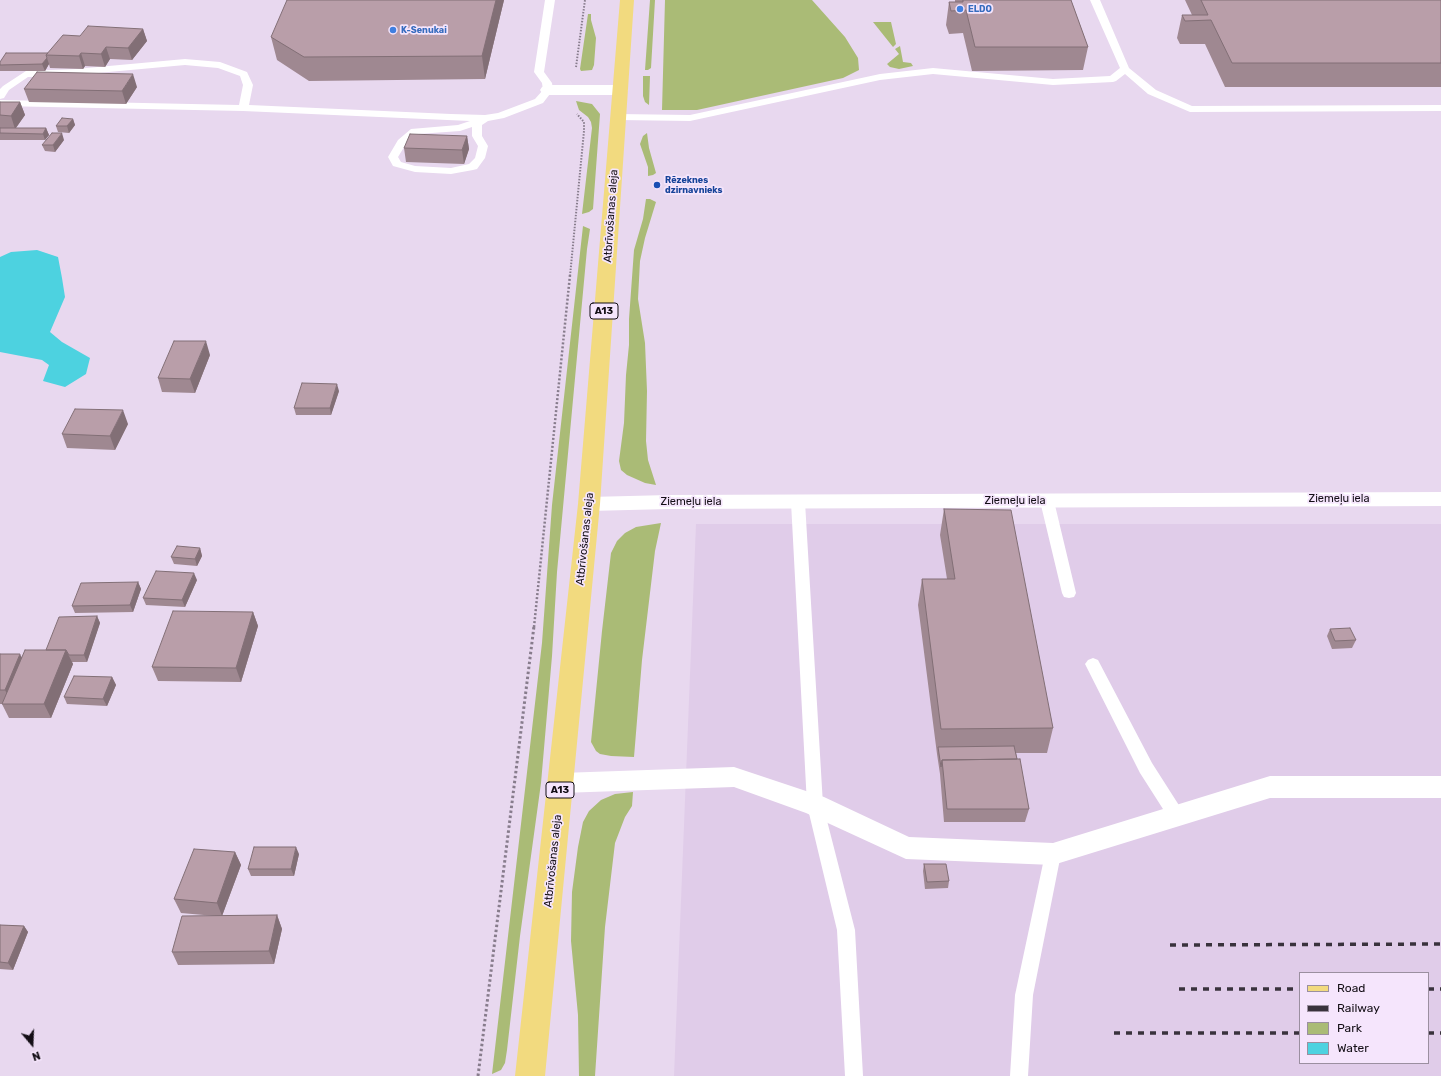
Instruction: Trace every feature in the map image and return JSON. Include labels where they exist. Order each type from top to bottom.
[{"type":"main road","name":"Atbrīvošanas aleja","points":[[530,1076],[589,504],[627,0]]},
{"type":"street","points":[[548,90],[620,90]]},
{"type":"street","name":"Ziemeļu iela","points":[[589,504],[669,502],[1441,499]]},
{"type":"street","points":[[561,782],[734,777],[814,805],[906,848],[1053,854],[1270,787],[1441,787]]},
{"type":"lane","points":[[485,118],[477,124],[477,136],[483,146],[480,158],[473,167],[451,171],[415,169],[397,164],[393,157],[402,142],[415,131],[460,128],[485,118],[513,112],[539,101],[548,90],[547,83],[539,72],[550,0]]},
{"type":"lane","points":[[1095,0],[1125,69],[1152,92],[1190,109],[1441,108]]},
{"type":"lane","points":[[0,96],[6,88],[26,74],[76,72],[185,62],[220,65],[244,74],[248,85],[243,108]]},
{"type":"lane","points":[[618,117],[690,118],[880,77],[909,73],[933,71],[1053,82],[1113,79],[1125,69]]},
{"type":"lane","points":[[0,104],[243,108],[485,118]]},
{"type":"lane","points":[[1046,501],[1069,593]]},
{"type":"lane","points":[[798,502],[814,805],[846,930],[854,1076]]},
{"type":"lane","points":[[1093,664],[1146,768],[1176,816]]},
{"type":"lane","points":[[1018,1076],[1024,995],[1053,854]]},
{"type":"path","points":[[478,1076],[533,637],[576,220],[584,122],[570,109],[569,101],[572,90],[585,0]]},
{"type":"shaded area","points":[[696,524],[1441,524],[1441,1076],[674,1076]]},
{"type":"green space","points":[[650,0],[655,0],[651,68],[645,70]]},
{"type":"green space","points":[[665,0],[812,0],[845,37],[858,58],[859,70],[843,78],[697,110],[662,110]]},
{"type":"green space","points":[[588,14],[591,14],[591,20],[596,38],[594,65],[592,70],[581,71],[580,69]]},
{"type":"green space","points":[[873,22],[891,22],[896,44],[893,47]]},
{"type":"green space","points":[[900,46],[903,62],[911,63],[913,66],[899,69],[890,67],[887,64],[899,54],[895,49]]},
{"type":"green space","points":[[643,76],[650,76],[649,105],[645,102],[643,96]]},
{"type":"green space","points":[[576,101],[592,104],[600,114],[593,209],[582,214],[592,128],[591,122],[588,117],[579,110]]},
{"type":"green space","points":[[647,133],[649,148],[656,173],[648,176],[648,167],[640,144],[643,136]]},
{"type":"green space","points":[[646,199],[656,202],[640,261],[638,299],[645,343],[647,391],[646,441],[648,460],[656,485],[645,483],[627,475],[621,470],[619,461],[624,423],[634,250],[643,219]]},
{"type":"green space","points":[[583,226],[590,229],[557,572],[552,656],[541,783],[520,936],[505,1063],[501,1070],[492,1074],[542,643],[552,505]]},
{"type":"green space","points":[[661,523],[655,551],[642,660],[634,757],[600,754],[596,751],[591,742],[611,553],[617,541],[625,533],[636,527]]},
{"type":"green space","points":[[633,792],[632,806],[625,817],[615,843],[605,927],[595,1076],[579,1076],[578,1015],[571,941],[572,892],[578,847],[583,822],[589,811],[601,800],[615,794]]},
{"type":"water","points":[[37,250],[58,257],[62,278],[65,297],[50,332],[62,342],[90,358],[86,374],[65,387],[43,381],[49,365],[42,360],[0,352],[0,257],[11,252]]},
{"type":"building","name":"K-Senukai","points":[[287,0],[496,0],[482,56],[304,57],[271,37]]},
{"type":"building","points":[[963,0],[1071,0],[1088,47],[975,47],[966,10],[951,11],[949,2],[963,2]]},
{"type":"building","points":[[1201,0],[1441,0],[1441,63],[1232,63],[1211,20],[1185,21],[1182,15],[1208,15]]},
{"type":"building","points":[[88,26],[143,29],[128,48],[106,47],[101,54],[81,53],[79,56],[46,55],[63,35],[80,36]]},
{"type":"building","points":[[6,53],[48,53],[46,55],[47,58],[42,64],[0,65],[0,62]]},
{"type":"building","points":[[37,72],[133,74],[122,91],[24,89]]},
{"type":"building","points":[[0,102],[20,102],[11,116],[0,115]]},
{"type":"building","points":[[62,118],[73,119],[67,126],[56,126]]},
{"type":"building","points":[[0,128],[46,128],[43,134],[0,133]]},
{"type":"building","points":[[52,133],[62,133],[53,145],[42,145]]},
{"type":"building","points":[[410,134],[467,136],[462,150],[404,148]]},
{"type":"building","points":[[174,341],[206,341],[190,379],[158,378]]},
{"type":"building","points":[[302,383],[337,384],[330,408],[294,408]]},
{"type":"building","points":[[75,409],[123,410],[110,436],[62,434]]},
{"type":"building","points":[[944,509],[1011,510],[1053,728],[941,729],[922,579],[955,579]]},
{"type":"building","points":[[177,546],[200,548],[195,559],[171,557]]},
{"type":"building","points":[[156,571],[194,573],[182,600],[143,598]]},
{"type":"building","points":[[138,582],[130,605],[72,606],[81,583]]},
{"type":"building","points":[[173,611],[253,612],[236,668],[152,667]]},
{"type":"building","points":[[97,616],[84,655],[69,655],[66,650],[46,650],[59,617]]},
{"type":"building","points":[[1350,628],[1356,640],[1335,641],[1330,629]]},
{"type":"building","points":[[25,650],[66,650],[44,704],[2,704]]},
{"type":"building","points":[[0,654],[20,654],[5,690],[0,690]]},
{"type":"building","points":[[74,676],[112,677],[103,699],[64,697]]},
{"type":"building","points":[[1014,746],[1017,759],[942,760],[941,767],[938,747]]},
{"type":"building","points":[[1020,759],[1029,809],[947,809],[942,760]]},
{"type":"building","points":[[254,847],[296,847],[291,869],[248,869]]},
{"type":"building","points":[[194,849],[235,852],[217,903],[174,899]]},
{"type":"building","points":[[924,864],[946,864],[949,881],[927,882]]},
{"type":"building","points":[[277,915],[269,951],[172,952],[182,916]]},
{"type":"building","points":[[0,925],[24,926],[8,963],[0,962]]},
{"type":"railway","points":[[1170,945],[1441,944]]},
{"type":"railway","points":[[1179,989],[1299,989]]},
{"type":"railway","points":[[1429,989],[1441,989]]},
{"type":"railway","points":[[1114,1033],[1299,1033]]},
{"type":"railway","points":[[1429,1033],[1441,1033]]},
{"type":"place","name":"ELDO","points":[[960,9]]},
{"type":"place","name":"K-Senukai","points":[[393,30]]},
{"type":"place","name":"Rēzeknes dzirnavnieks","points":[[657,185]]}]
